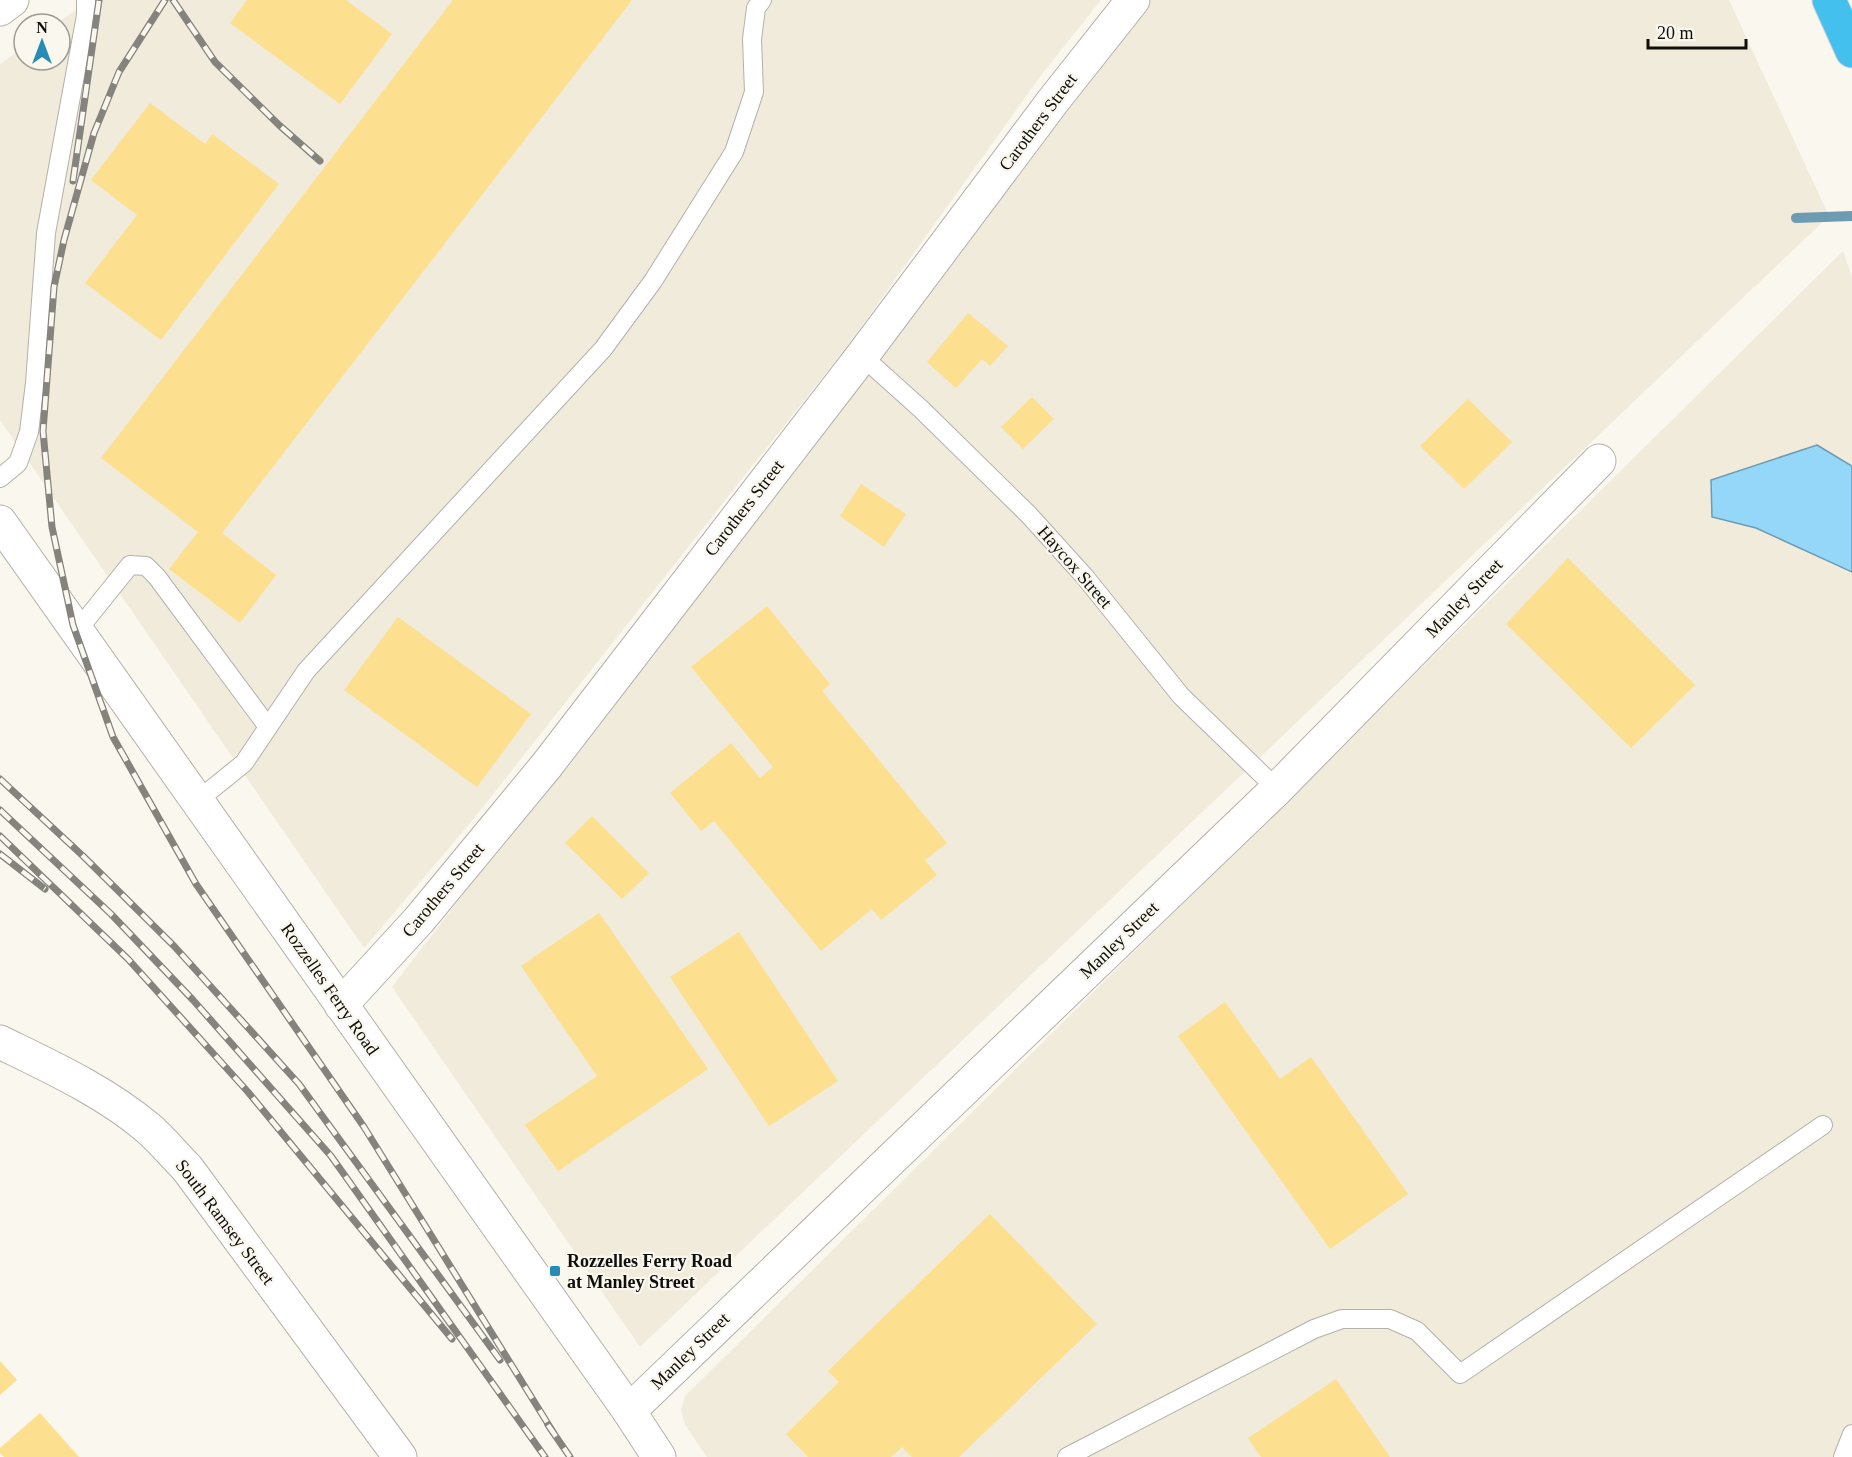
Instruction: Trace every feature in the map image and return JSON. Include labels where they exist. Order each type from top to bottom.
[{"type":"highway","points":[[1829,0],[1852,51]]},
{"type":"street","points":[[0,9],[12,0]]},
{"type":"street","name":"Carothers Street","points":[[341,1005],[419,920],[547,765],[862,356],[1053,101],[1133,0]]},
{"type":"street","name":"Manley Street","points":[[629,1411],[1277,789],[1599,461]]},
{"type":"street","name":"Rozzelles Ferry Road","points":[[0,522],[629,1411],[659,1457]]},
{"type":"street","name":"South Ramsey Street","points":[[0,1042],[70,1076],[110,1100],[149,1129],[179,1160],[400,1457]]},
{"type":"lane","points":[[0,478],[18,463],[30,432],[46,233],[86,15],[86,0]]},
{"type":"lane","points":[[197,801],[244,764],[306,670],[603,349],[652,281],[734,152],[754,92],[752,39],[756,8],[762,0]]},
{"type":"lane","name":"Haycox Street","points":[[862,356],[1029,515],[1085,577],[1181,696],[1277,789]]},
{"type":"lane","points":[[77,631],[130,565],[146,566],[158,577],[268,726]]},
{"type":"lane","points":[[1067,1457],[1314,1329],[1342,1319],[1390,1319],[1417,1331],[1460,1374],[1823,1125]]},
{"type":"lane","points":[[1843,1457],[1852,1434]]},
{"type":"shaded area","points":[[90,0],[1101,0],[1042,74],[851,341],[471,822],[364,948],[0,420],[0,64],[12,56],[12,72],[72,72],[72,13]]},
{"type":"shaded area","points":[[1151,0],[1729,0],[1829,216],[640,1347],[392,987]]},
{"type":"shaded area","points":[[1843,251],[1852,277],[1852,1457],[707,1457],[685,1425],[681,1410],[685,1396]]},
{"type":"water","points":[[1817,445],[1852,466],[1852,572],[1756,528],[1712,517],[1711,480]]},
{"type":"building","points":[[247,0],[346,0],[392,34],[340,104],[230,23]]},
{"type":"building","points":[[453,0],[632,0],[222,533],[276,575],[240,623],[169,569],[198,532],[101,458]]},
{"type":"building","points":[[150,103],[205,144],[212,134],[279,184],[161,340],[85,283],[137,215],[91,180]]},
{"type":"building","points":[[968,313],[1008,346],[990,366],[982,359],[956,388],[927,362]]},
{"type":"building","points":[[1032,397],[1054,419],[1023,449],[1001,427]]},
{"type":"building","points":[[1468,399],[1512,442],[1464,489],[1420,446]]},
{"type":"building","points":[[861,484],[906,514],[884,547],[840,516]]},
{"type":"building","points":[[1568,558],[1695,685],[1631,748],[1506,624]]},
{"type":"building","points":[[767,606],[830,684],[822,691],[947,843],[925,860],[937,875],[881,920],[872,909],[821,951],[714,821],[701,831],[670,793],[731,743],[760,778],[773,767],[691,667]]},
{"type":"building","points":[[398,617],[531,714],[477,787],[344,690]]},
{"type":"building","points":[[592,816],[649,873],[622,899],[565,843]]},
{"type":"building","points":[[599,913],[708,1069],[558,1171],[525,1125],[597,1076],[521,966]]},
{"type":"building","points":[[739,932],[838,1081],[769,1126],[670,977]]},
{"type":"building","points":[[1225,1002],[1280,1079],[1311,1057],[1408,1194],[1330,1249],[1178,1036]]},
{"type":"building","points":[[990,1214],[1097,1324],[959,1457],[912,1457],[902,1447],[891,1457],[808,1457],[786,1434],[839,1382],[828,1371]]},
{"type":"building","points":[[0,1361],[17,1380],[0,1395]]},
{"type":"building","points":[[1336,1379],[1390,1457],[1261,1457],[1248,1438]]},
{"type":"building","points":[[40,1413],[79,1457],[4,1457],[0,1453],[0,1448]]},
{"type":"waterway","points":[[1796,218],[1852,216]]},
{"type":"railway","points":[[73,181],[99,0]]},
{"type":"railway","points":[[165,0],[119,72],[94,133],[64,240],[54,287],[43,431],[52,527],[73,625],[113,737],[196,884],[364,1127],[553,1432]]},
{"type":"railway","points":[[173,0],[215,62],[279,125],[320,161]]},
{"type":"railway","points":[[0,779],[83,856],[174,946],[299,1084],[500,1360]]},
{"type":"railway","points":[[0,810],[111,914],[193,1000],[331,1156],[545,1457]]},
{"type":"railway","points":[[0,836],[128,959],[248,1092],[452,1339]]},
{"type":"railway","points":[[0,854],[45,889]]},
{"type":"railway","points":[[548,1425],[570,1457]]},
{"type":"place","name":"Rozzelles Ferry Road at Manley Street","points":[[555,1271]]}]
